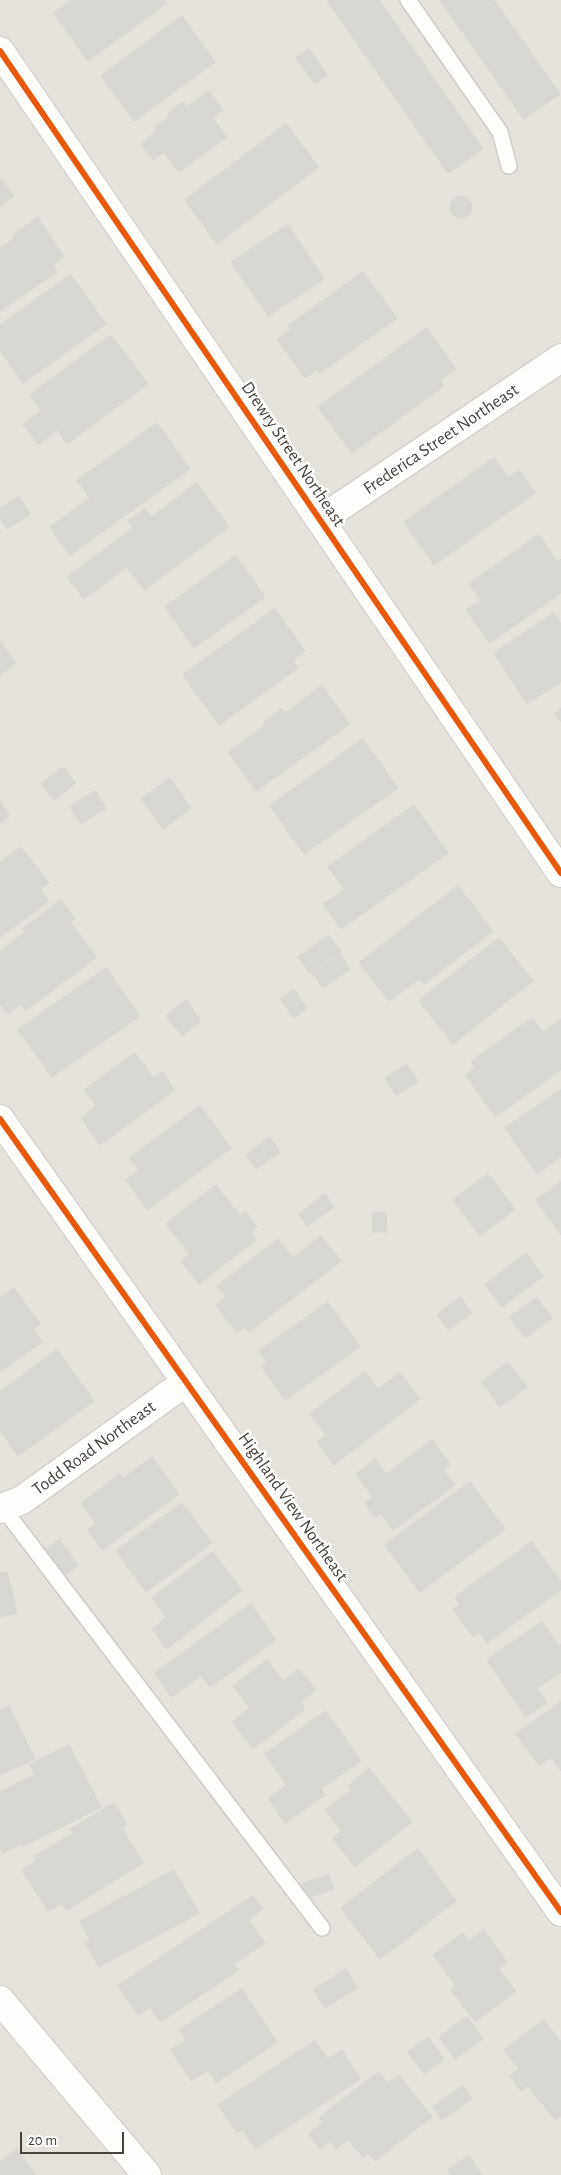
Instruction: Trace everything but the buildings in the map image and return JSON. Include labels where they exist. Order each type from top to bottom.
[{"type":"street","name":"Drewry Street Northeast","points":[[0,51],[561,874]]},
{"type":"street","name":"Frederica Street Northeast","points":[[320,520],[561,358]]},
{"type":"street","name":"Highland View Northeast","points":[[0,1119],[561,1912]]},
{"type":"street","name":"Todd Road Northeast","points":[[1,1509],[22,1500],[186,1382]]},
{"type":"street","points":[[0,2000],[147,2175]]},
{"type":"lane","points":[[408,0],[500,132],[509,166]]},
{"type":"lane","points":[[1,1509],[322,1928]]},
{"type":"shaded area","points":[[0,0],[561,0],[561,2175],[0,2175]]},
{"type":"cycle path","points":[[0,51],[561,873]]},
{"type":"cycle path","points":[[0,1119],[561,1912]]}]
